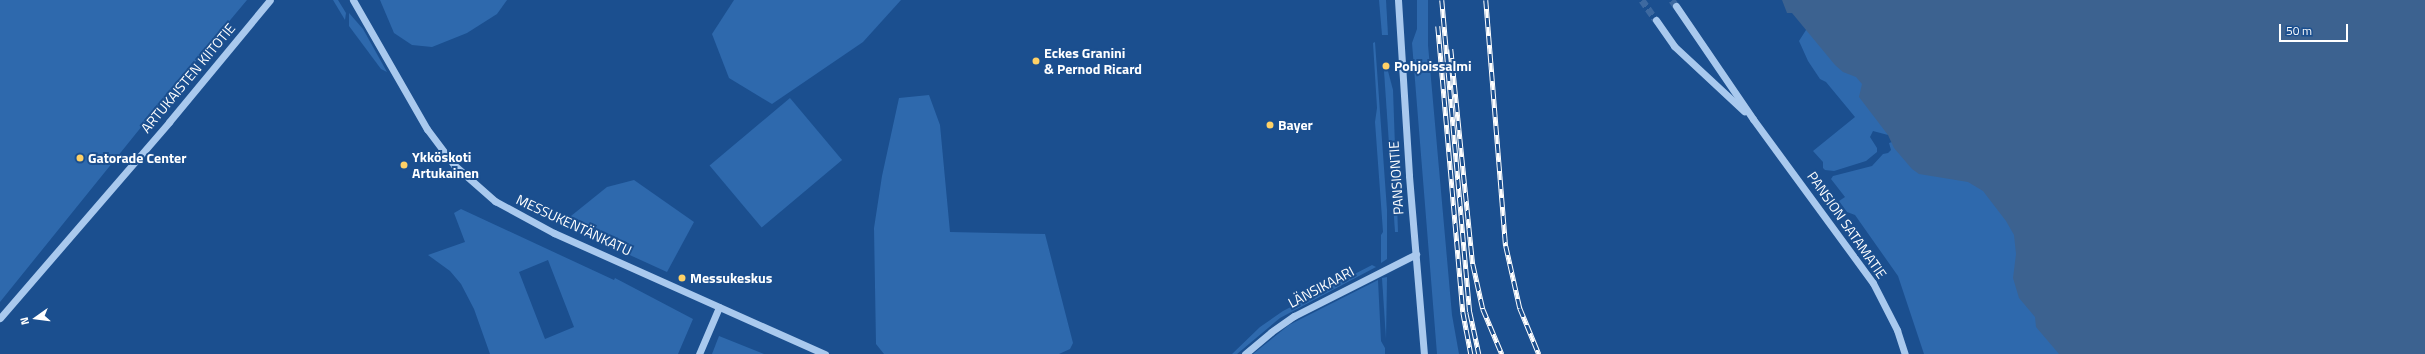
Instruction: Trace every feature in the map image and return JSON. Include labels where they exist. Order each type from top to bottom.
[{"type":"street","name":"ARTUKAISTEN KIITOTIE","points":[[0,318],[169,122],[270,0]]},
{"type":"street","name":"MESSUKENTÄNKATU","points":[[353,0],[427,129],[454,165],[486,193],[532,223],[825,354]]},
{"type":"street","name":"PANSIONTIE","points":[[1398,0],[1424,354]]},
{"type":"street","name":"PANSION SATAMATIE","points":[[1676,6],[1753,119],[1873,283],[1898,330],[1905,354]]},
{"type":"street","name":"PANSION SATAMATIE","points":[[1656,20],[1674,46],[1753,119]]},
{"type":"street","name":"LÄNSIKAARI","points":[[1245,354],[1270,332],[1294,316],[1416,254]]},
{"type":"street","points":[[699,354],[719,307]]},
{"type":"shaded area","points":[[0,0],[247,0],[159,105],[0,302]]},
{"type":"shaded area","points":[[333,0],[338,0],[346,13],[345,20]]},
{"type":"shaded area","points":[[380,0],[507,0],[497,14],[467,33],[432,47],[412,45],[394,33]]},
{"type":"shaded area","points":[[734,0],[901,0],[863,42],[772,104],[729,78],[712,34]]},
{"type":"shaded area","points":[[1379,0],[1386,0],[1388,35],[1382,35]]},
{"type":"shaded area","points":[[1417,0],[1428,0],[1428,45],[1452,315],[1459,354],[1437,354],[1412,43],[1417,29]]},
{"type":"shaded area","points":[[1782,0],[2425,0],[2425,354],[2059,354],[2036,327],[2035,317],[2019,298],[2013,278],[2016,254],[2014,235],[2006,221],[1983,191],[1968,182],[1919,174],[1912,169],[1894,148],[1888,135],[1859,97],[1862,84],[1856,77],[1843,72],[1835,65],[1792,13],[1787,13]]},
{"type":"shaded area","points":[[349,13],[363,29],[387,72],[381,69],[349,26]]},
{"type":"shaded area","points":[[1806,30],[1811,30],[1849,51],[1888,135],[1873,131],[1870,137],[1877,148],[1877,152],[1866,161],[1834,171],[1825,170],[1823,168],[1823,162],[1813,151],[1855,117],[1826,82],[1820,79],[1808,61],[1799,41]]},
{"type":"shaded area","points":[[1375,42],[1387,210],[1387,259],[1381,263],[1381,235],[1383,232],[1375,122],[1377,108],[1373,43]]},
{"type":"shaded area","points":[[1384,71],[1388,71],[1393,90],[1398,232],[1395,232]]},
{"type":"shaded area","points":[[929,95],[940,125],[950,232],[1045,234],[1073,343],[1070,349],[1059,354],[884,354],[876,344],[874,228],[882,176],[899,98]]},
{"type":"shaded area","points":[[790,98],[842,160],[762,228],[710,165]]},
{"type":"shaded area","points":[[1892,142],[2007,188],[2093,354],[1924,354],[1898,276],[1855,215],[1847,212],[1839,201],[1845,197],[1831,179],[1833,176],[1872,166],[1883,154],[1888,153],[1891,150],[1889,143]]},
{"type":"shaded area","points":[[634,180],[694,222],[667,272],[566,226],[566,220],[607,187]]},
{"type":"shaded area","points":[[461,209],[614,280],[615,278],[693,319],[678,354],[490,354],[474,309],[461,284],[450,271],[428,255],[465,242],[454,213]],"holes":[[[548,260],[574,327],[545,339],[519,272]]]},
{"type":"shaded area","points":[[1372,265],[1376,267],[1280,318],[1237,354],[1232,354],[1260,327],[1283,311]]},
{"type":"shaded area","points":[[1387,277],[1387,280],[1386,339],[1382,278]]},
{"type":"shaded area","points":[[1378,280],[1381,341],[1385,348],[1385,354],[1253,354],[1289,325]]},
{"type":"shaded area","points":[[719,336],[764,354],[712,354]]},
{"type":"tunnel","points":[[1642,0],[1656,20]]},
{"type":"tunnel","points":[[1672,0],[1676,6]]},
{"type":"railway","points":[[1442,0],[1470,312],[1479,354]]},
{"type":"railway","points":[[1486,0],[1506,246],[1520,308],[1539,354]]},
{"type":"railway","points":[[1438,26],[1463,312],[1471,354]]},
{"type":"railway","points":[[1451,49],[1473,264],[1483,309],[1502,354]]},
{"type":"place","name":"Eckes Granini & Pernod Ricard","points":[[1036,61]]},
{"type":"place","name":"Pohjoissalmi","points":[[1386,66]]},
{"type":"place","name":"Bayer","points":[[1270,125]]},
{"type":"place","name":"Gatorade Center","points":[[80,158]]},
{"type":"place","name":"Ykköskoti Artukainen","points":[[404,165]]},
{"type":"place","name":"Messukeskus","points":[[682,278]]}]
